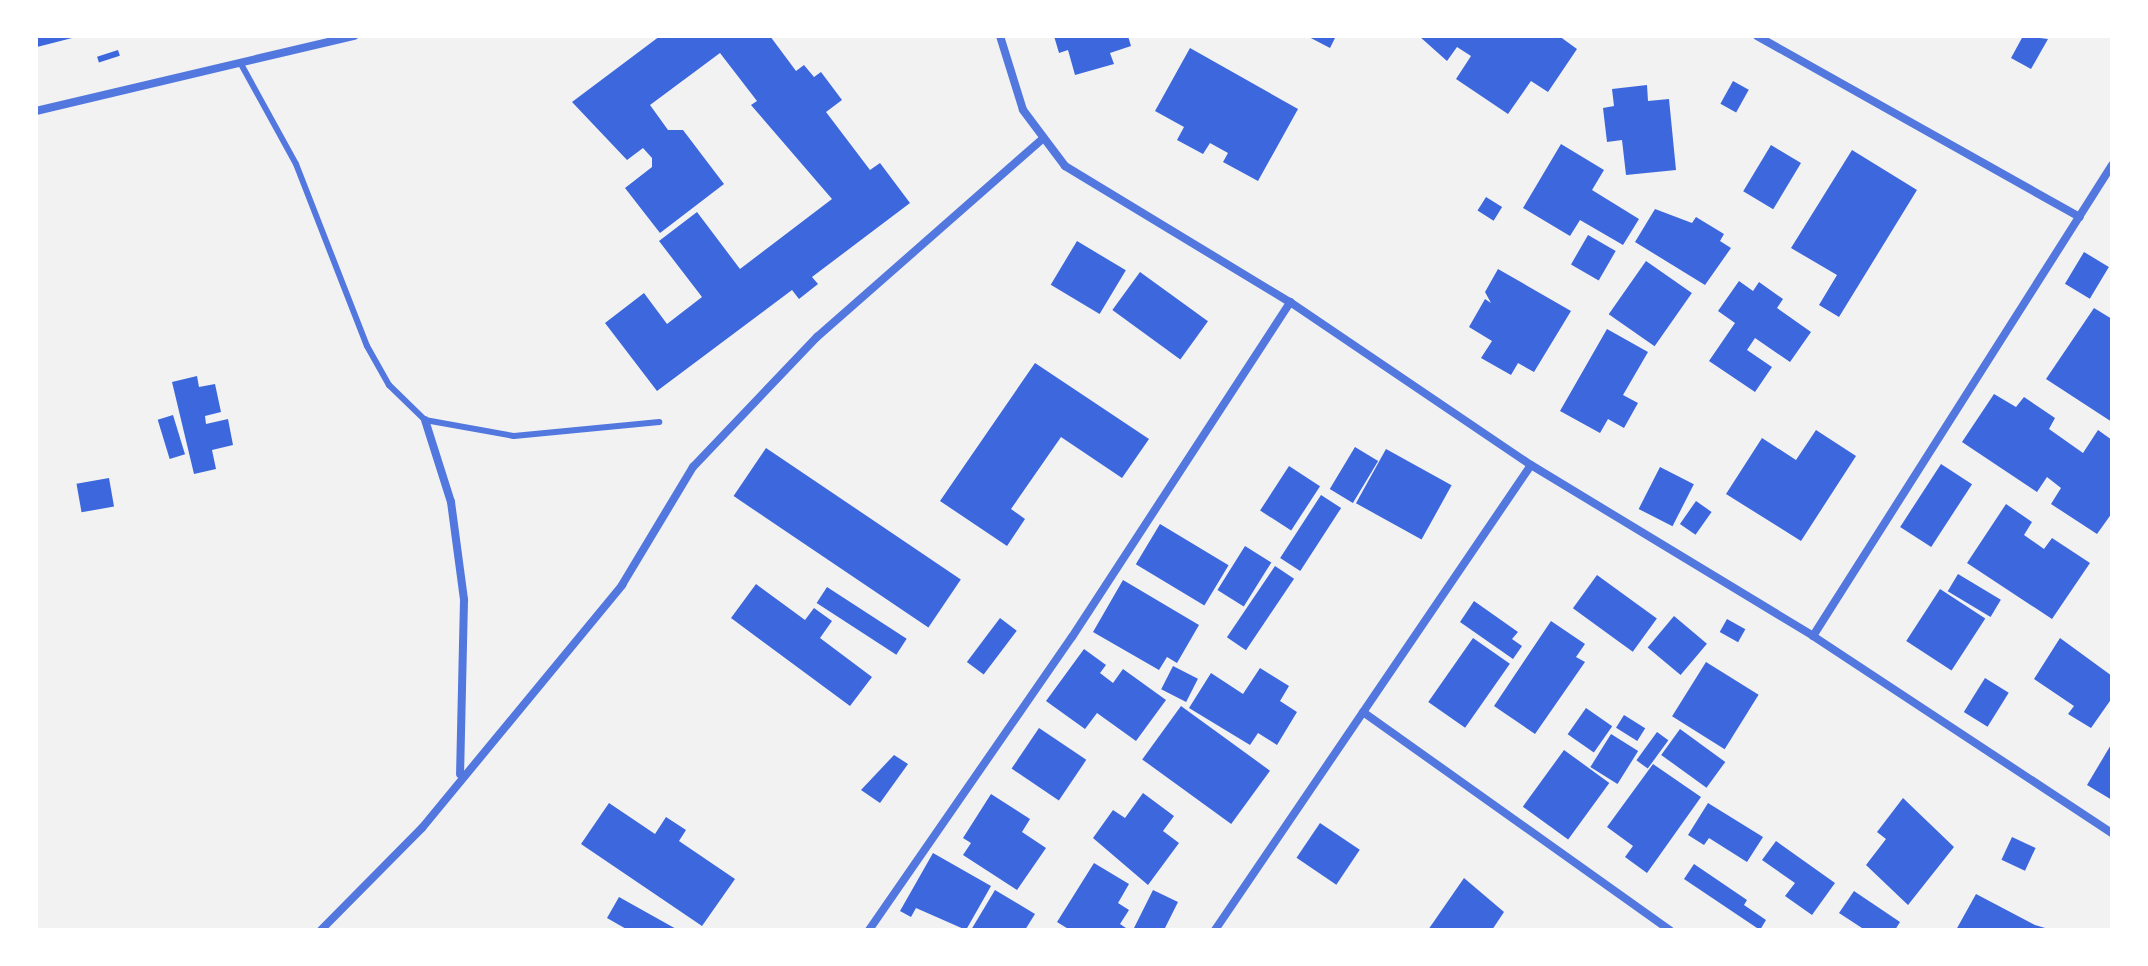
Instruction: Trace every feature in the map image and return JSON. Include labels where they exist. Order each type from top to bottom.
[{"type":"street","points":[[36,111],[354,36]]},
{"type":"street","points":[[1000,36],[1040,141],[1065,166],[1290,302],[1531,465],[1813,636],[2112,833]]},
{"type":"street","points":[[1757,36],[2080,217]]},
{"type":"street","points":[[321,930],[422,828],[460,774],[622,585],[693,467],[817,337],[1040,141]]},
{"type":"street","points":[[1813,636],[2112,165]]},
{"type":"street","points":[[869,930],[1072,637],[1290,302]]},
{"type":"street","points":[[425,420],[451,502],[464,600],[460,774]]},
{"type":"street","points":[[1215,930],[1531,465]]},
{"type":"street","points":[[1363,712],[1670,930]]},
{"type":"lane","points":[[241,64],[296,164],[367,346],[389,385],[425,420],[514,436],[659,422]]},
{"type":"building","points":[[36,36],[76,36],[76,37],[37,47]]},
{"type":"building","points":[[660,36],[770,36],[796,71],[804,65],[814,77],[821,72],[842,100],[826,112],[870,170],[880,163],[910,203],[812,277],[818,284],[799,299],[792,290],[657,391],[605,323],[644,293],[667,324],[702,297],[659,241],[697,212],[740,269],[832,199],[751,105],[757,101],[720,53],[650,105],[668,130],[683,130],[724,184],[660,233],[625,188],[652,167],[652,158],[643,148],[627,160],[572,102]]},
{"type":"building","points":[[1054,36],[1128,36],[1131,46],[1110,53],[1114,64],[1075,75],[1068,50],[1059,53]]},
{"type":"building","points":[[1307,36],[1336,36],[1330,48]]},
{"type":"building","points":[[1419,36],[1559,36],[1577,49],[1548,92],[1531,81],[1508,114],[1456,79],[1471,56],[1457,47],[1447,61]]},
{"type":"building","points":[[2023,36],[2048,39],[2031,69],[2011,58]]},
{"type":"building","points":[[1190,48],[1298,109],[1258,181],[1223,162],[1228,153],[1210,143],[1203,154],[1177,140],[1184,127],[1155,111]]},
{"type":"building","points":[[118,50],[120,56],[99,63],[97,57]]},
{"type":"building","points":[[1733,81],[1749,90],[1736,112],[1720,104]]},
{"type":"building","points":[[1647,85],[1648,101],[1669,99],[1676,170],[1626,175],[1622,140],[1607,142],[1603,108],[1614,106],[1612,89]]},
{"type":"building","points":[[1561,144],[1604,170],[1592,190],[1639,219],[1623,245],[1580,220],[1570,236],[1523,208]]},
{"type":"building","points":[[1771,145],[1801,163],[1773,209],[1743,191]]},
{"type":"building","points":[[1852,150],[1917,190],[1839,317],[1819,305],[1837,275],[1791,248]]},
{"type":"building","points":[[1486,197],[1502,207],[1494,221],[1478,211]]},
{"type":"building","points":[[1655,209],[1692,223],[1696,217],[1724,234],[1720,241],[1731,248],[1705,285],[1635,242]]},
{"type":"building","points":[[1588,235],[1616,251],[1599,280],[1571,264]]},
{"type":"building","points":[[1077,241],[1126,270],[1100,314],[1051,285]]},
{"type":"building","points":[[2084,252],[2109,267],[2090,299],[2065,284]]},
{"type":"building","points":[[1646,261],[1692,293],[1655,346],[1609,314]]},
{"type":"building","points":[[1498,269],[1571,311],[1534,372],[1518,363],[1511,375],[1481,358],[1492,341],[1469,327],[1485,299],[1491,303],[1485,292]]},
{"type":"building","points":[[1140,272],[1208,321],[1180,359],[1112,310]]},
{"type":"building","points":[[1739,281],[1753,291],[1759,282],[1783,299],[1777,308],[1811,332],[1790,362],[1755,338],[1747,350],[1772,367],[1755,392],[1709,361],[1735,323],[1718,311]]},
{"type":"building","points":[[2094,308],[2112,319],[2112,422],[2046,379]]},
{"type":"building","points":[[1607,329],[1648,352],[1623,395],[1638,403],[1624,428],[1608,419],[1600,433],[1560,411]]},
{"type":"building","points":[[1035,363],[1149,439],[1122,478],[1061,437],[1011,509],[1025,519],[1007,546],[940,501]]},
{"type":"building","points":[[197,376],[199,387],[215,384],[221,412],[205,416],[206,424],[228,419],[233,445],[212,450],[216,469],[194,474],[172,382]]},
{"type":"building","points":[[1994,394],[2016,407],[2024,397],[2055,418],[2049,429],[2083,453],[2098,430],[2112,440],[2112,513],[2097,534],[2051,504],[2061,488],[2047,477],[2037,492],[1962,442]]},
{"type":"building","points":[[173,415],[185,454],[170,459],[158,420]]},
{"type":"building","points":[[1816,430],[1856,456],[1801,541],[1726,494],[1762,438],[1796,460]]},
{"type":"building","points":[[1355,447],[1378,461],[1353,503],[1330,489]]},
{"type":"building","points":[[766,448],[961,579],[928,627],[734,496]]},
{"type":"building","points":[[1386,449],[1452,485],[1422,540],[1356,503]]},
{"type":"building","points":[[1941,464],[1972,484],[1931,547],[1900,527]]},
{"type":"building","points":[[1289,466],[1320,486],[1291,531],[1260,510]]},
{"type":"building","points":[[1660,467],[1694,484],[1673,526],[1639,509]]},
{"type":"building","points":[[109,478],[114,507],[82,512],[77,484]]},
{"type":"building","points":[[1321,495],[1341,508],[1300,571],[1280,558]]},
{"type":"building","points":[[1696,501],[1712,512],[1696,535],[1680,524]]},
{"type":"building","points":[[2006,504],[2032,522],[2024,535],[2044,549],[2052,538],[2090,563],[2052,619],[1967,563]]},
{"type":"building","points":[[1160,524],[1229,565],[1204,605],[1136,564]]},
{"type":"building","points":[[1245,546],[1271,562],[1244,607],[1217,590]]},
{"type":"building","points":[[1275,566],[1294,579],[1246,650],[1227,637]]},
{"type":"building","points":[[1958,574],[2001,600],[1991,617],[1948,591]]},
{"type":"building","points":[[1597,575],[1657,618],[1633,652],[1573,608]]},
{"type":"building","points":[[1123,580],[1199,625],[1177,663],[1167,657],[1159,670],[1093,632]]},
{"type":"building","points":[[756,584],[805,620],[814,608],[832,621],[820,638],[872,677],[850,706],[731,618]]},
{"type":"building","points":[[827,587],[907,639],[896,655],[817,603]]},
{"type":"building","points":[[1940,589],[1985,618],[1952,670],[1906,641]]},
{"type":"building","points":[[1474,601],[1518,632],[1512,639],[1522,646],[1513,659],[1460,622]]},
{"type":"building","points":[[1674,616],[1707,644],[1681,675],[1648,647]]},
{"type":"building","points":[[1000,618],[1017,631],[984,675],[967,662]]},
{"type":"building","points":[[1727,619],[1745,629],[1738,642],[1720,632]]},
{"type":"building","points":[[1551,621],[1585,644],[1576,657],[1585,662],[1535,734],[1494,706]]},
{"type":"building","points":[[1473,638],[1510,664],[1465,728],[1428,702]]},
{"type":"building","points":[[2060,638],[2112,676],[2112,698],[2091,728],[2068,714],[2074,706],[2034,679]]},
{"type":"building","points":[[1084,649],[1106,665],[1100,673],[1113,683],[1123,669],[1166,700],[1136,741],[1097,713],[1085,729],[1046,701]]},
{"type":"building","points":[[1706,662],[1759,695],[1725,749],[1672,716]]},
{"type":"building","points":[[1173,666],[1198,679],[1186,702],[1161,689]]},
{"type":"building","points":[[1260,668],[1289,686],[1280,701],[1297,712],[1277,745],[1258,733],[1250,745],[1189,708],[1211,673],[1243,694]]},
{"type":"building","points":[[1985,678],[2009,693],[1988,727],[1964,712]]},
{"type":"building","points":[[1181,706],[1270,771],[1231,824],[1142,759]]},
{"type":"building","points":[[1586,708],[1612,726],[1594,753],[1568,734]]},
{"type":"building","points":[[1624,715],[1645,728],[1637,741],[1616,728]]},
{"type":"building","points":[[1039,728],[1086,760],[1059,800],[1012,769]]},
{"type":"building","points":[[1680,729],[1725,762],[1706,788],[1661,755]]},
{"type":"building","points":[[1657,732],[1668,740],[1648,769],[1636,760]]},
{"type":"building","points":[[1611,734],[1638,751],[1617,784],[1590,767]]},
{"type":"building","points":[[2112,743],[2112,800],[2087,785]]},
{"type":"building","points":[[1564,750],[1609,783],[1568,840],[1523,807]]},
{"type":"building","points":[[894,755],[908,764],[880,803],[861,790]]},
{"type":"building","points":[[1653,764],[1701,797],[1647,873],[1625,857],[1633,846],[1607,827]]},
{"type":"building","points":[[1143,793],[1174,816],[1163,831],[1179,843],[1148,885],[1093,838],[1113,810],[1125,818]]},
{"type":"building","points":[[991,794],[1030,819],[1022,832],[1046,848],[1017,890],[963,855],[971,843],[963,838]]},
{"type":"building","points":[[1903,798],[1954,847],[1908,905],[1866,865],[1886,839],[1877,832]]},
{"type":"building","points":[[609,803],[655,834],[666,817],[686,830],[679,841],[735,879],[702,926],[581,844]]},
{"type":"building","points":[[1708,803],[1763,837],[1747,862],[1709,838],[1704,845],[1688,835]]},
{"type":"building","points":[[1320,823],[1360,850],[1336,885],[1297,858]]},
{"type":"building","points":[[2012,837],[2036,848],[2025,871],[2001,860]]},
{"type":"building","points":[[1776,841],[1835,883],[1812,915],[1785,896],[1795,883],[1762,860]]},
{"type":"building","points":[[933,853],[991,886],[966,930],[916,908],[911,917],[900,911]]},
{"type":"building","points":[[1094,863],[1129,884],[1118,903],[1129,910],[1120,924],[1129,930],[1070,930],[1057,922]]},
{"type":"building","points":[[1694,864],[1747,900],[1744,905],[1766,920],[1760,930],[1684,879]]},
{"type":"building","points":[[1464,878],[1504,912],[1492,930],[1428,930]]},
{"type":"building","points":[[995,890],[1035,914],[1025,930],[971,930]]},
{"type":"building","points":[[1153,890],[1178,902],[1164,930],[1133,930]]},
{"type":"building","points":[[1854,891],[1900,922],[1895,930],[1865,930],[1839,913]]},
{"type":"building","points":[[1976,894],[2035,925],[2052,930],[1956,930]]},
{"type":"building","points":[[619,897],[678,930],[628,930],[607,918]]}]
